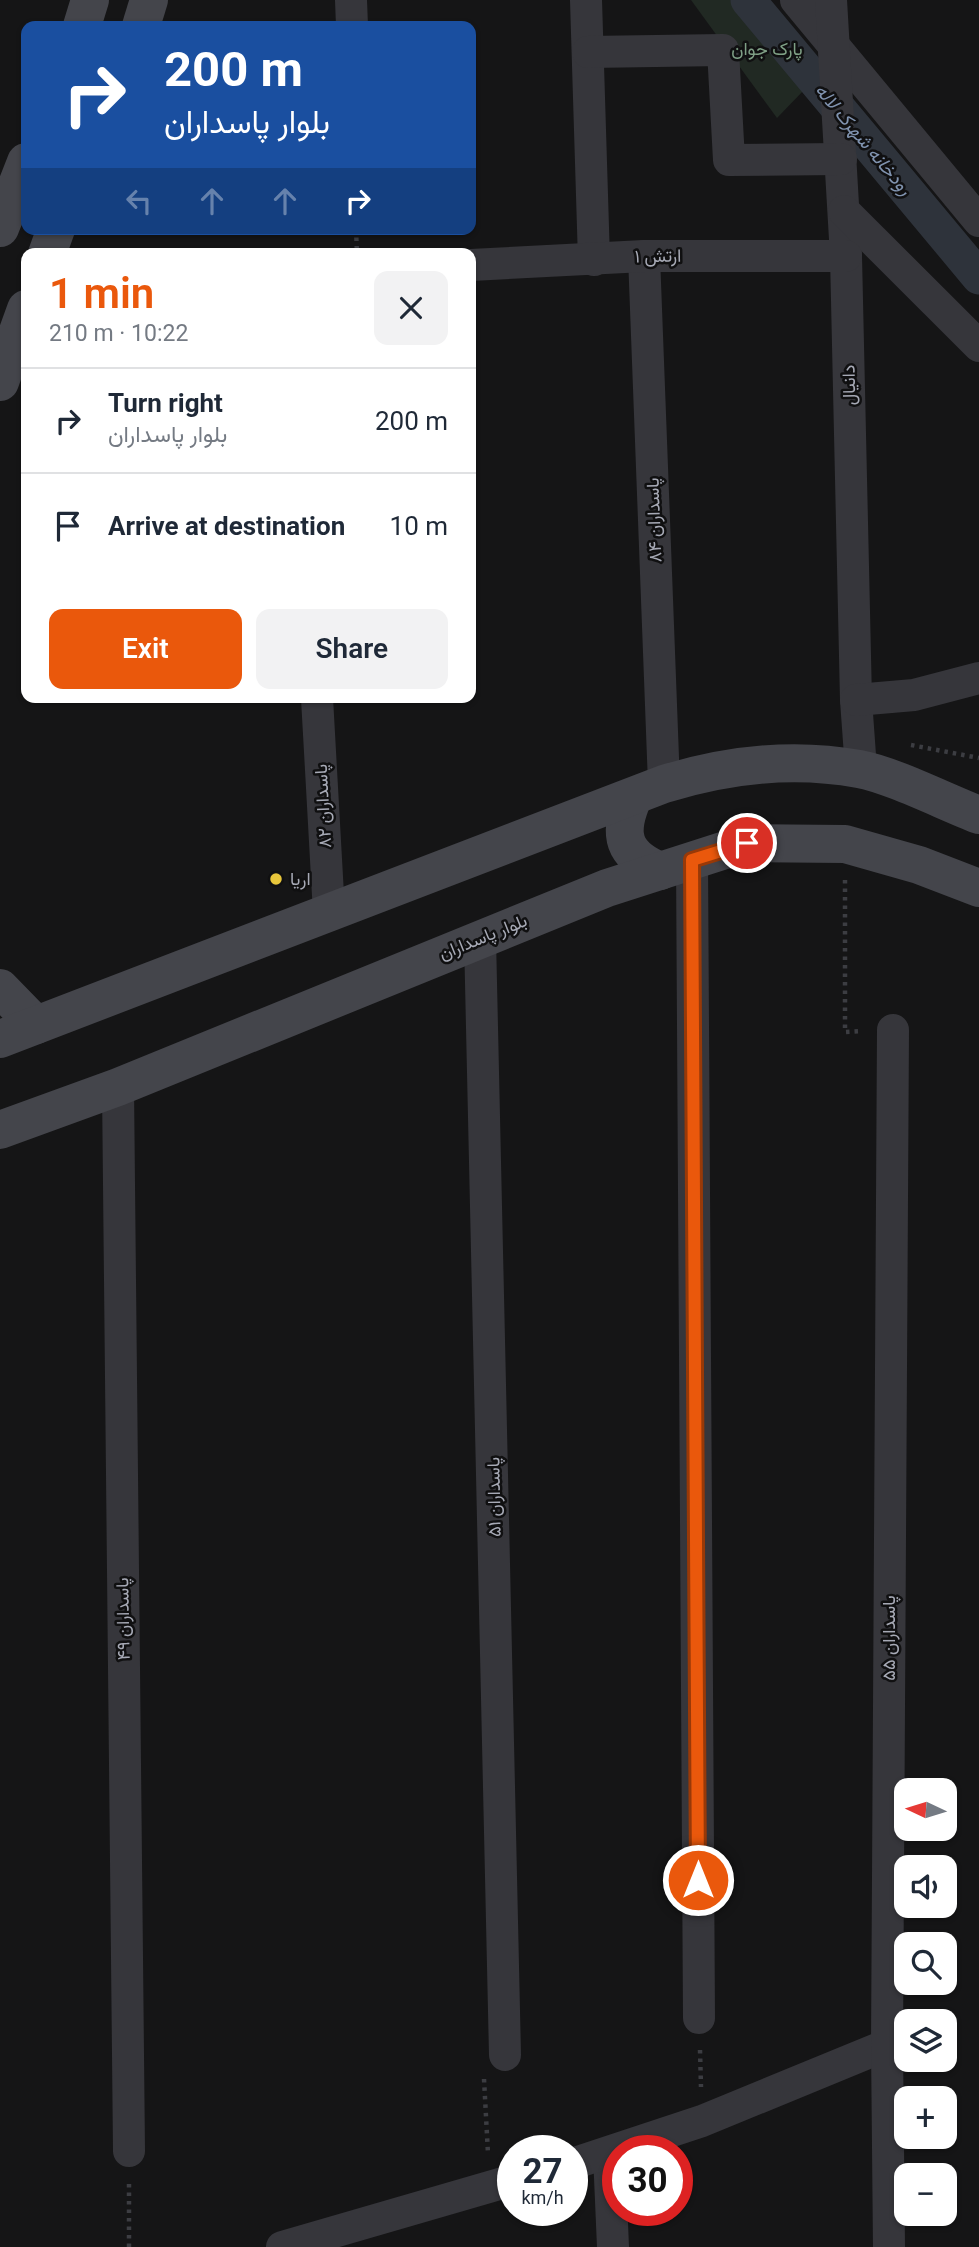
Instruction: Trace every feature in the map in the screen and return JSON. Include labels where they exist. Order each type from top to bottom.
[{"type":"main road","points":[[84,21],[90,0]]},
{"type":"main road","points":[[143,21],[149,0]]},
{"type":"main road","points":[[6,214],[21,175]]},
{"type":"main road","points":[[0,382],[21,323]]},
{"type":"main road","points":[[0,1039],[704,772],[799,762],[860,752],[979,815]]},
{"type":"main road","points":[[648,791],[623,820],[626,843],[639,862],[676,865]]},
{"type":"main road","points":[[583,817],[603,827],[615,846],[617,868],[607,888]]},
{"type":"main road","name":"بلوار پاسداران","points":[[0,1130],[118,1087],[607,888],[747,843],[845,844],[919,864],[972,889]]},
{"type":"main road","points":[[0,988],[36,1025]]},
{"type":"street","points":[[351,0],[352,21]]},
{"type":"street","points":[[586,0],[594,260]]},
{"type":"street","points":[[796,0],[979,221]]},
{"type":"street","name":"دانیال","points":[[831,0],[846,256],[856,700],[860,752]]},
{"type":"street","points":[[588,52],[723,50],[729,160],[840,145]]},
{"type":"street","points":[[844,211],[979,346]]},
{"type":"street","name":"ارتش ۱","points":[[476,265],[644,256],[846,256]]},
{"type":"street","name":"پاسداران ۸۴","points":[[644,256],[648,791]]},
{"type":"street","points":[[856,700],[915,695],[979,678]]},
{"type":"street","name":"پاسداران ۸۲","points":[[317,703],[329,914]]},
{"type":"street","points":[[676,865],[699,2018]]},
{"type":"street","name":"پاسداران ۵۱","points":[[480,938],[505,2055]]},
{"type":"street","name":"پاسداران ۵۵","points":[[889,2247],[887,2045],[893,1030]]},
{"type":"street","name":"پاسداران ۴۹","points":[[118,1087],[129,2151]]},
{"type":"street","points":[[663,2135],[887,2045]]},
{"type":"street","points":[[282,2247],[497,2184]]},
{"type":"street","points":[[612,2226],[613,2247]]},
{"type":"path","points":[[860,752],[979,758]]},
{"type":"path","points":[[845,844],[845,1032],[893,1030]]},
{"type":"path","points":[[699,2018],[702,2121]]},
{"type":"path","points":[[497,2156],[484,2070],[505,2055]]},
{"type":"path","points":[[129,2151],[129,2247]]},
{"type":"green space","name":"پارک جوان","points":[[691,0],[770,0],[804,44],[804,90],[777,118]]},
{"type":"waterway","name":"رودخانه شهرک لاله","points":[[748,0],[979,277]]},
{"type":"place","name":"اریا","points":[[276,879]]},
{"type":"route","points":[[698,1880],[692,860],[747,843]]}]
